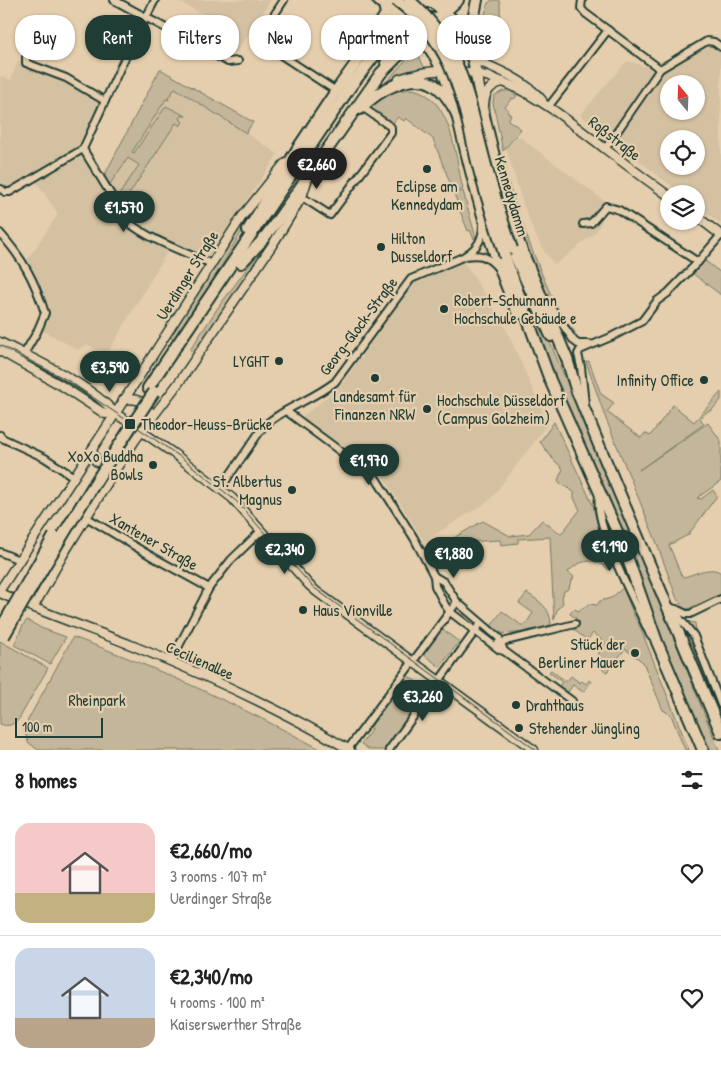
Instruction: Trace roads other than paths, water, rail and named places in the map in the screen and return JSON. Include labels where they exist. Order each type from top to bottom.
[{"type":"main road","points":[[378,0],[384,5],[386,15]]},
{"type":"main road","name":"Kennedydamm","points":[[383,0],[401,15]]},
{"type":"main road","name":"Uerdinger Straße","points":[[396,15],[404,0]]},
{"type":"main road","points":[[404,0],[437,2],[439,15]]},
{"type":"main road","points":[[404,0],[420,15]]},
{"type":"main road","points":[[441,15],[458,0]]},
{"type":"main road","points":[[474,15],[476,1]]},
{"type":"main road","points":[[398,12],[437,17]]},
{"type":"main road","points":[[427,28],[437,19]]},
{"type":"main road","name":"Kennedydamm","points":[[427,22],[443,37],[460,70],[509,253],[576,389]]},
{"type":"main road","name":"Kennedydamm","points":[[427,26],[437,42],[460,94],[482,178],[509,253],[550,380],[623,546],[657,642],[703,750]]},
{"type":"main road","name":"Kennedydamm","points":[[427,42],[446,66],[453,101],[483,217],[501,270],[536,359],[542,372],[550,380]]},
{"type":"main road","name":"Uerdinger Straße","points":[[298,148],[358,60]]},
{"type":"main road","points":[[2,637],[151,390],[227,271],[370,60]]},
{"type":"main road","points":[[151,390],[241,263],[356,91],[373,60]]},
{"type":"main road","points":[[241,263],[260,243],[388,60]]},
{"type":"main road","points":[[381,73],[394,60]]},
{"type":"main road","name":"Kennedydamm","points":[[473,60],[492,154],[513,229],[567,359],[586,414],[671,608],[721,733]]},
{"type":"main road","points":[[337,134],[365,104],[392,86],[419,79],[438,88],[448,98],[457,114]]},
{"type":"main road","points":[[453,101],[454,92],[461,88],[467,88],[471,90],[483,112]]},
{"type":"main road","points":[[227,271],[257,214],[298,148]]},
{"type":"street","points":[[114,0],[142,15]]},
{"type":"street","points":[[147,15],[155,0]]},
{"type":"street","points":[[284,0],[261,35],[262,42],[336,91]]},
{"type":"street","points":[[582,0],[580,4],[582,10],[660,69]]},
{"type":"street","points":[[151,20],[228,62],[238,61]]},
{"type":"street","points":[[546,104],[608,30]]},
{"type":"street","points":[[605,149],[660,69],[707,41],[714,42],[721,47]]},
{"type":"street","points":[[26,60],[26,63],[66,78],[105,101]]},
{"type":"street","points":[[0,190],[10,192],[83,148],[125,60]]},
{"type":"street","name":"Roßstraße","points":[[475,60],[515,79],[536,93],[546,104]]},
{"type":"street","points":[[302,196],[330,215],[391,133],[391,127],[365,104],[381,89],[395,81],[446,66]]},
{"type":"street","name":"Roßstraße","points":[[446,66],[503,82],[546,104],[660,189]]},
{"type":"street","points":[[483,112],[487,91],[495,84],[503,82]]},
{"type":"street","points":[[83,148],[132,225],[143,233],[212,264]]},
{"type":"street","name":"Uerdinger Straße","points":[[0,591],[18,560],[92,450],[250,205],[298,148]]},
{"type":"street","points":[[33,608],[116,468],[151,421],[273,244],[302,196],[308,175]]},
{"type":"street","points":[[583,224],[591,223],[606,206],[619,210],[698,262]]},
{"type":"street","name":"Georg-Glock-Straße","points":[[466,256],[482,240],[483,217]]},
{"type":"street","points":[[586,414],[578,354],[580,350],[642,320],[657,301],[668,293],[721,235],[705,223]]},
{"type":"street","points":[[0,233],[17,252],[31,275],[45,313],[37,332],[24,354]]},
{"type":"street","name":"Georg-Glock-Straße","points":[[220,489],[263,428],[276,416],[318,394],[335,382],[411,279],[466,256],[474,255],[488,257],[501,270]]},
{"type":"street","points":[[537,288],[545,296],[551,310],[574,341],[581,344],[593,344]]},
{"type":"street","points":[[0,342],[68,378],[173,453],[220,489],[242,510],[313,589],[534,750]]},
{"type":"street","points":[[0,351],[55,382],[105,414],[115,413]]},
{"type":"street","points":[[123,400],[136,399],[146,404],[150,410],[151,421]]},
{"type":"street","points":[[286,411],[375,477],[414,538],[434,576],[435,586],[449,611],[490,643],[504,651],[572,701]]},
{"type":"street","points":[[0,435],[2,438],[45,458],[74,477]]},
{"type":"street","points":[[92,450],[96,461],[110,470],[116,468]]},
{"type":"street","name":"Xantener Straße","points":[[86,517],[209,588]]},
{"type":"street","points":[[171,661],[209,588],[231,560],[261,531]]},
{"type":"street","points":[[0,552],[18,560]]},
{"type":"street","points":[[434,576],[444,582],[456,602],[499,638],[504,651]]},
{"type":"street","name":"Cecilienallee","points":[[0,591],[33,608],[171,661],[260,702],[349,749]]},
{"type":"street","points":[[671,608],[686,614],[721,599]]},
{"type":"street","points":[[349,749],[456,602]]},
{"type":"street","name":"Kennedydamm","points":[[671,608],[694,636],[721,705]]},
{"type":"street","points":[[692,612],[690,621],[694,636]]},
{"type":"street","points":[[388,750],[481,623]]},
{"type":"street","points":[[490,643],[575,624]]},
{"type":"tunnel","points":[[421,15],[439,0]]},
{"type":"tram line","points":[[0,345],[69,381],[182,458],[236,501],[313,587],[536,750]]},
{"type":"place","name":"Eclipse am Kennedydam","points":[[427,169]]},
{"type":"place","name":"Hilton Dusseldorf","points":[[381,247]]},
{"type":"place","name":"Robert-Schumann Hochschule Gebäude e","points":[[444,309]]},
{"type":"place","name":"LYGHT","points":[[279,361]]},
{"type":"place","name":"Landesamt für Finanzen NRW","points":[[375,378]]},
{"type":"place","name":"Infinity Office","points":[[704,380]]},
{"type":"place","name":"Hochschule Düsseldorf (Campus Golzheim)","points":[[427,409]]},
{"type":"place","name":"Theodor-Heuss-Brücke","points":[[130,424]]},
{"type":"place","name":"XoXo Buddha Bowls","points":[[153,465]]},
{"type":"place","name":"St. Albertus Magnus","points":[[292,490]]},
{"type":"place","name":"Haus Vionville","points":[[303,610]]},
{"type":"place","name":"Stück der Berliner Mauer","points":[[635,653]]},
{"type":"place","name":"Drahthaus","points":[[516,705]]},
{"type":"place","name":"Stehender Jüngling","points":[[519,728]]},
{"type":"park label","name":"Rheinpark","points":[[97,700]]}]
